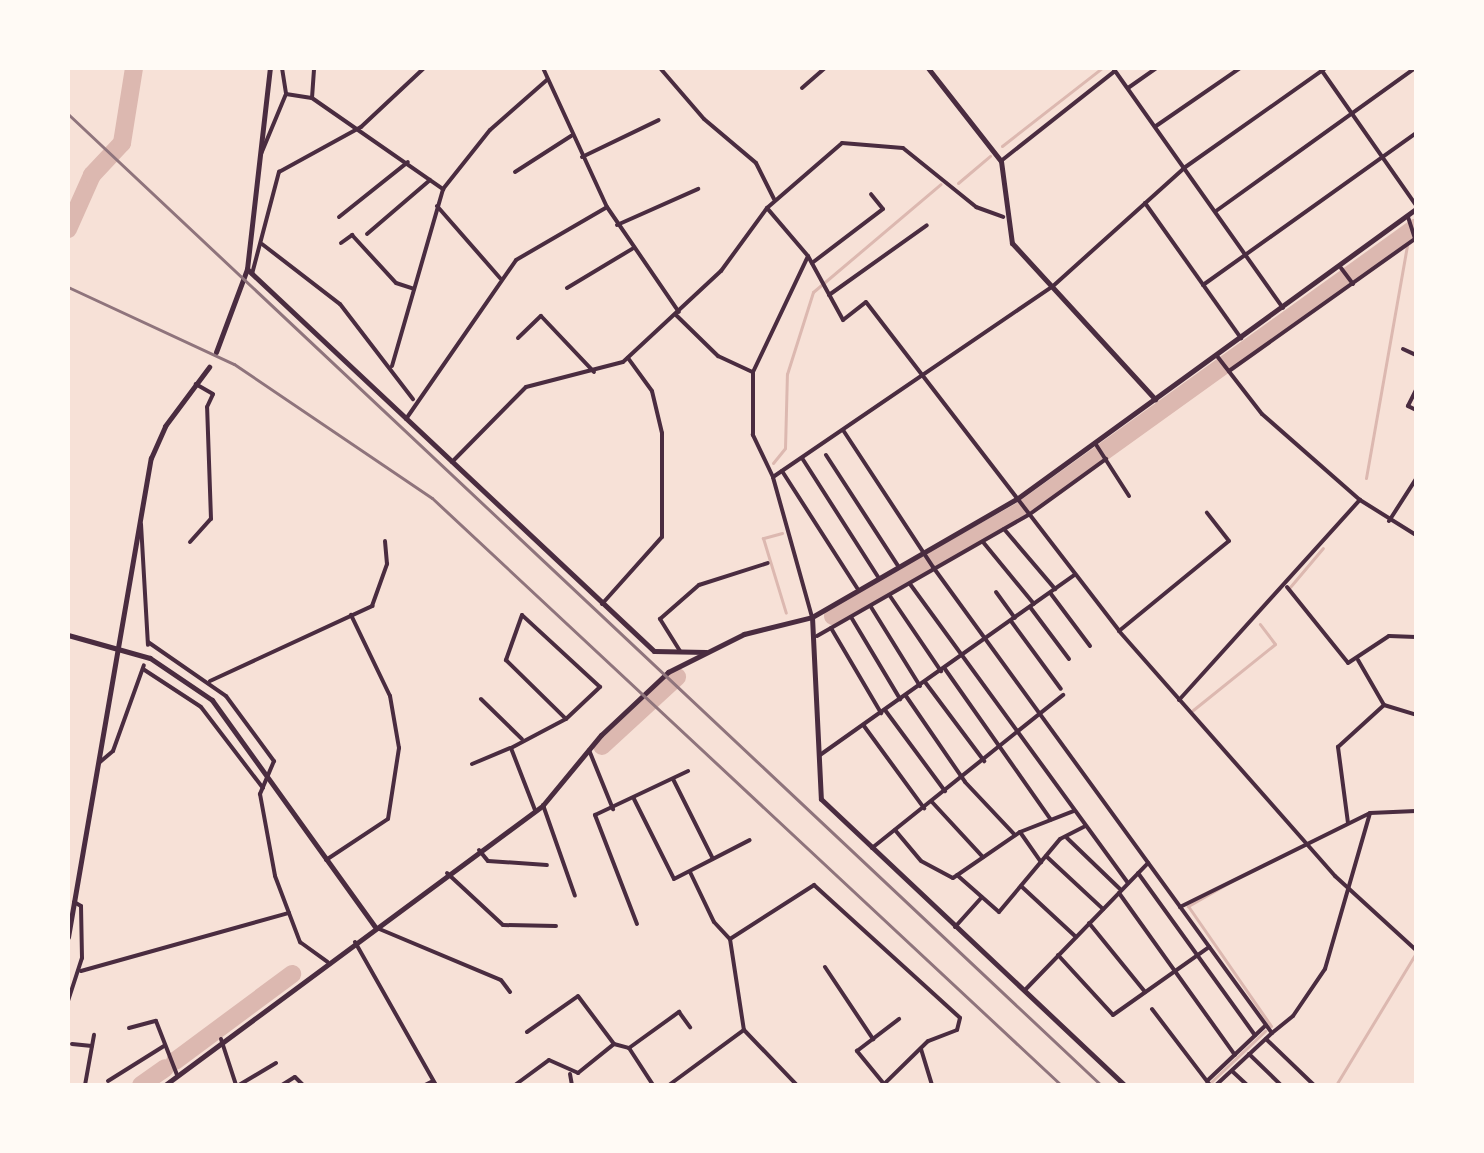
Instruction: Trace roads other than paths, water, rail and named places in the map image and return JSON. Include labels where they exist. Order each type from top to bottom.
[{"type":"street","points":[[250,272],[270,68]]},
{"type":"street","points":[[260,156],[270,147],[286,94],[282,68]]},
{"type":"street","points":[[312,98],[314,68]]},
{"type":"street","points":[[216,352],[262,244],[279,172],[361,127],[424,68]]},
{"type":"street","points":[[660,68],[756,163],[774,199]]},
{"type":"street","points":[[802,88],[825,68]]},
{"type":"street","points":[[928,68],[1001,161],[1003,217],[1012,243],[1155,399]]},
{"type":"street","points":[[1128,88],[1157,68]]},
{"type":"street","points":[[1156,126],[1240,68]]},
{"type":"street","points":[[1215,212],[1353,117],[1415,68]]},
{"type":"street","points":[[545,69],[571,136],[632,249],[677,314],[718,356],[753,372]]},
{"type":"street","points":[[165,1085],[221,1039],[543,805],[589,750],[668,672],[707,652],[812,617],[857,588],[1020,500],[1155,399],[1341,268],[1408,217],[1416,207],[1323,69],[1184,168],[1052,287],[773,477]]},
{"type":"street","points":[[1001,161],[1114,70],[1283,308]]},
{"type":"street","points":[[392,366],[443,189],[490,130],[547,80]]},
{"type":"street","points":[[286,94],[312,98],[361,127],[443,189]]},
{"type":"street","points":[[582,157],[659,120]]},
{"type":"street","points":[[1203,285],[1416,133]]},
{"type":"street","points":[[515,172],[571,136]]},
{"type":"street","points":[[452,462],[526,387],[594,372],[628,358],[677,314],[774,199],[842,143],[903,148],[976,207],[1003,217]]},
{"type":"street","points":[[339,217],[408,162]]},
{"type":"street","points":[[367,234],[430,180]]},
{"type":"street","points":[[617,225],[698,189]]},
{"type":"street","points":[[812,263],[883,209],[871,194]]},
{"type":"street","points":[[1145,203],[1241,338]]},
{"type":"street","points":[[437,206],[500,278]]},
{"type":"street","points":[[406,419],[413,399],[500,278],[537,245],[607,207]]},
{"type":"street","points":[[767,208],[808,256],[843,320],[866,302],[1119,631],[1310,848],[1345,885],[1416,949]]},
{"type":"street","points":[[1228,371],[1413,240],[1408,217]]},
{"type":"street","points":[[829,295],[927,225]]},
{"type":"street","points":[[341,243],[352,235],[396,283],[414,289]]},
{"type":"street","points":[[262,244],[323,287],[392,366],[413,399]]},
{"type":"street","points":[[567,288],[632,249]]},
{"type":"street","points":[[808,256],[753,372],[753,435],[773,477],[817,636],[821,799],[1125,1085]]},
{"type":"street","points":[[1341,268],[1352,283]]},
{"type":"street","points":[[250,272],[654,651],[707,652]]},
{"type":"street","points":[[518,338],[541,316],[594,372]]},
{"type":"street","points":[[1403,349],[1416,355]]},
{"type":"street","points":[[1217,356],[1262,414],[1360,500],[1389,521],[1416,535]]},
{"type":"street","points":[[602,604],[662,537],[662,433],[652,391],[628,358]]},
{"type":"street","points":[[68,937],[139,519],[158,441],[209,367]]},
{"type":"street","points":[[190,542],[211,519],[214,440],[207,407],[213,394],[196,384]]},
{"type":"street","points":[[1416,390],[1408,406],[1416,410]]},
{"type":"street","points":[[843,430],[934,569],[1272,1033]]},
{"type":"street","points":[[1095,443],[1129,496]]},
{"type":"street","points":[[826,455],[898,566]]},
{"type":"street","points":[[802,458],[878,577]]},
{"type":"street","points":[[817,636],[983,542],[1106,459]]},
{"type":"street","points":[[782,471],[857,588]]},
{"type":"street","points":[[1389,521],[1416,479]]},
{"type":"street","points":[[1179,700],[1287,587],[1360,500]]},
{"type":"street","points":[[1119,631],[1229,541],[1207,513]]},
{"type":"street","points":[[139,519],[146,539],[148,644],[210,681],[274,761],[271,779],[263,788]]},
{"type":"street","points":[[1004,529],[1090,646]]},
{"type":"street","points":[[210,681],[372,606],[387,564],[385,541]]},
{"type":"street","points":[[983,542],[1069,659]]},
{"type":"street","points":[[680,651],[660,619],[699,585],[768,563]]},
{"type":"street","points":[[820,755],[1074,575]]},
{"type":"street","points":[[910,584],[1128,883]]},
{"type":"street","points":[[1287,587],[1348,663],[1358,660],[1389,636],[1416,637]]},
{"type":"street","points":[[996,592],[1061,689]]},
{"type":"street","points":[[890,596],[1051,820]]},
{"type":"street","points":[[871,606],[922,684],[984,761]]},
{"type":"street","points":[[326,860],[388,819],[399,748],[390,696],[351,615]]},
{"type":"street","points":[[472,764],[511,748],[522,739],[566,719],[600,687],[522,615],[506,660],[566,719]]},
{"type":"street","points":[[851,617],[903,698],[963,778],[1018,833],[1041,862]]},
{"type":"street","points":[[831,628],[883,711],[945,791]]},
{"type":"street","points":[[68,635],[118,647],[204,693],[271,779],[375,927],[501,980],[510,992]]},
{"type":"street","points":[[1358,660],[1384,705],[1414,714]]},
{"type":"street","points":[[98,763],[113,751],[144,667],[201,707],[263,788],[275,876],[300,942],[328,962]]},
{"type":"street","points":[[872,848],[1041,717],[1063,695]]},
{"type":"street","points":[[481,699],[522,739]]},
{"type":"street","points":[[1348,823],[1335,752],[1384,705]]},
{"type":"street","points":[[863,725],[924,808]]},
{"type":"street","points":[[511,748],[535,810]]},
{"type":"street","points":[[589,750],[613,809]]},
{"type":"street","points":[[637,924],[595,815],[688,771]]},
{"type":"street","points":[[673,779],[713,859]]},
{"type":"street","points":[[634,799],[674,879],[750,840]]},
{"type":"street","points":[[932,802],[983,857]]},
{"type":"street","points":[[543,805],[575,896]]},
{"type":"street","points":[[957,875],[1018,833],[1074,811]]},
{"type":"street","points":[[1180,907],[1310,848],[1348,823],[1370,813],[1416,811]]},
{"type":"street","points":[[1211,1084],[1232,1071],[1293,1016],[1325,969],[1345,885],[1370,813]]},
{"type":"street","points":[[895,830],[921,861],[957,875],[999,912],[1046,856],[1085,826]]},
{"type":"street","points":[[1067,838],[1120,892],[1235,1055]]},
{"type":"street","points":[[479,850],[488,861],[547,865]]},
{"type":"street","points":[[1046,856],[1103,909]]},
{"type":"street","points":[[1024,991],[1148,863]]},
{"type":"street","points":[[690,872],[730,939],[744,1030],[797,1085]]},
{"type":"street","points":[[447,873],[503,925],[556,926]]},
{"type":"street","points":[[1138,873],[1255,1035]]},
{"type":"street","points":[[730,939],[814,885],[960,1018],[957,1030],[921,1049],[884,1084],[857,1051],[899,1019]]},
{"type":"street","points":[[1021,886],[1076,937]]},
{"type":"street","points":[[955,927],[982,897]]},
{"type":"street","points":[[68,1001],[81,971],[81,906],[74,902]]},
{"type":"street","points":[[81,971],[289,913]]},
{"type":"street","points":[[1089,923],[1145,992]]},
{"type":"street","points":[[355,942],[435,1083],[425,1085]]},
{"type":"street","points":[[1058,955],[1113,1015],[1209,947]]},
{"type":"street","points":[[825,967],[873,1039]]},
{"type":"street","points":[[527,1032],[578,996],[614,1044],[629,1048],[653,1085]]},
{"type":"street","points":[[1152,1009],[1211,1084]]},
{"type":"street","points":[[629,1048],[679,1012],[690,1027]]},
{"type":"street","points":[[129,1028],[156,1021],[177,1075]]},
{"type":"street","points":[[1211,1084],[1266,1025]]},
{"type":"street","points":[[669,1085],[744,1030]]},
{"type":"street","points":[[85,1085],[94,1035]]},
{"type":"street","points":[[221,1039],[238,1085],[276,1063]]},
{"type":"street","points":[[1266,1039],[1314,1085]]},
{"type":"street","points":[[72,1044],[92,1046]]},
{"type":"street","points":[[570,1074],[614,1044]]},
{"type":"street","points":[[108,1081],[164,1046]]},
{"type":"street","points":[[921,1049],[932,1085]]},
{"type":"street","points":[[1249,1054],[1281,1085]]},
{"type":"street","points":[[515,1085],[549,1060],[570,1074],[572,1085]]},
{"type":"street","points":[[1232,1071],[1247,1085]]},
{"type":"street","points":[[282,1085],[295,1077],[303,1085]]},
{"type":"waterway","points":[[68,229],[92,175],[122,143],[134,68]]},
{"type":"waterway","points":[[1002,146],[1102,68]]},
{"type":"waterway","points":[[958,183],[990,156]]},
{"type":"waterway","points":[[773,463],[785,448],[787,374],[813,292],[941,184]]},
{"type":"waterway","points":[[833,616],[1021,511],[1416,227]]},
{"type":"waterway","points":[[1366,478],[1409,233]]},
{"type":"waterway","points":[[782,533],[763,538],[786,613]]},
{"type":"waterway","points":[[1290,587],[1323,548]]},
{"type":"waterway","points":[[1193,710],[1275,644],[1260,624]]},
{"type":"waterway","points":[[602,746],[677,677]]},
{"type":"waterway","points":[[1416,685],[1416,742]]},
{"type":"waterway","points":[[1232,881],[1188,906],[1271,1026]]},
{"type":"waterway","points":[[1336,1085],[1416,953]]},
{"type":"waterway","points":[[175,1061],[292,974]]},
{"type":"waterway","points":[[1210,1083],[1265,1031]]},
{"type":"waterway","points":[[141,1085],[165,1068]]},
{"type":"railway","points":[[68,114],[1101,1085]]},
{"type":"railway","points":[[68,287],[234,364],[432,498],[1061,1085]]}]
